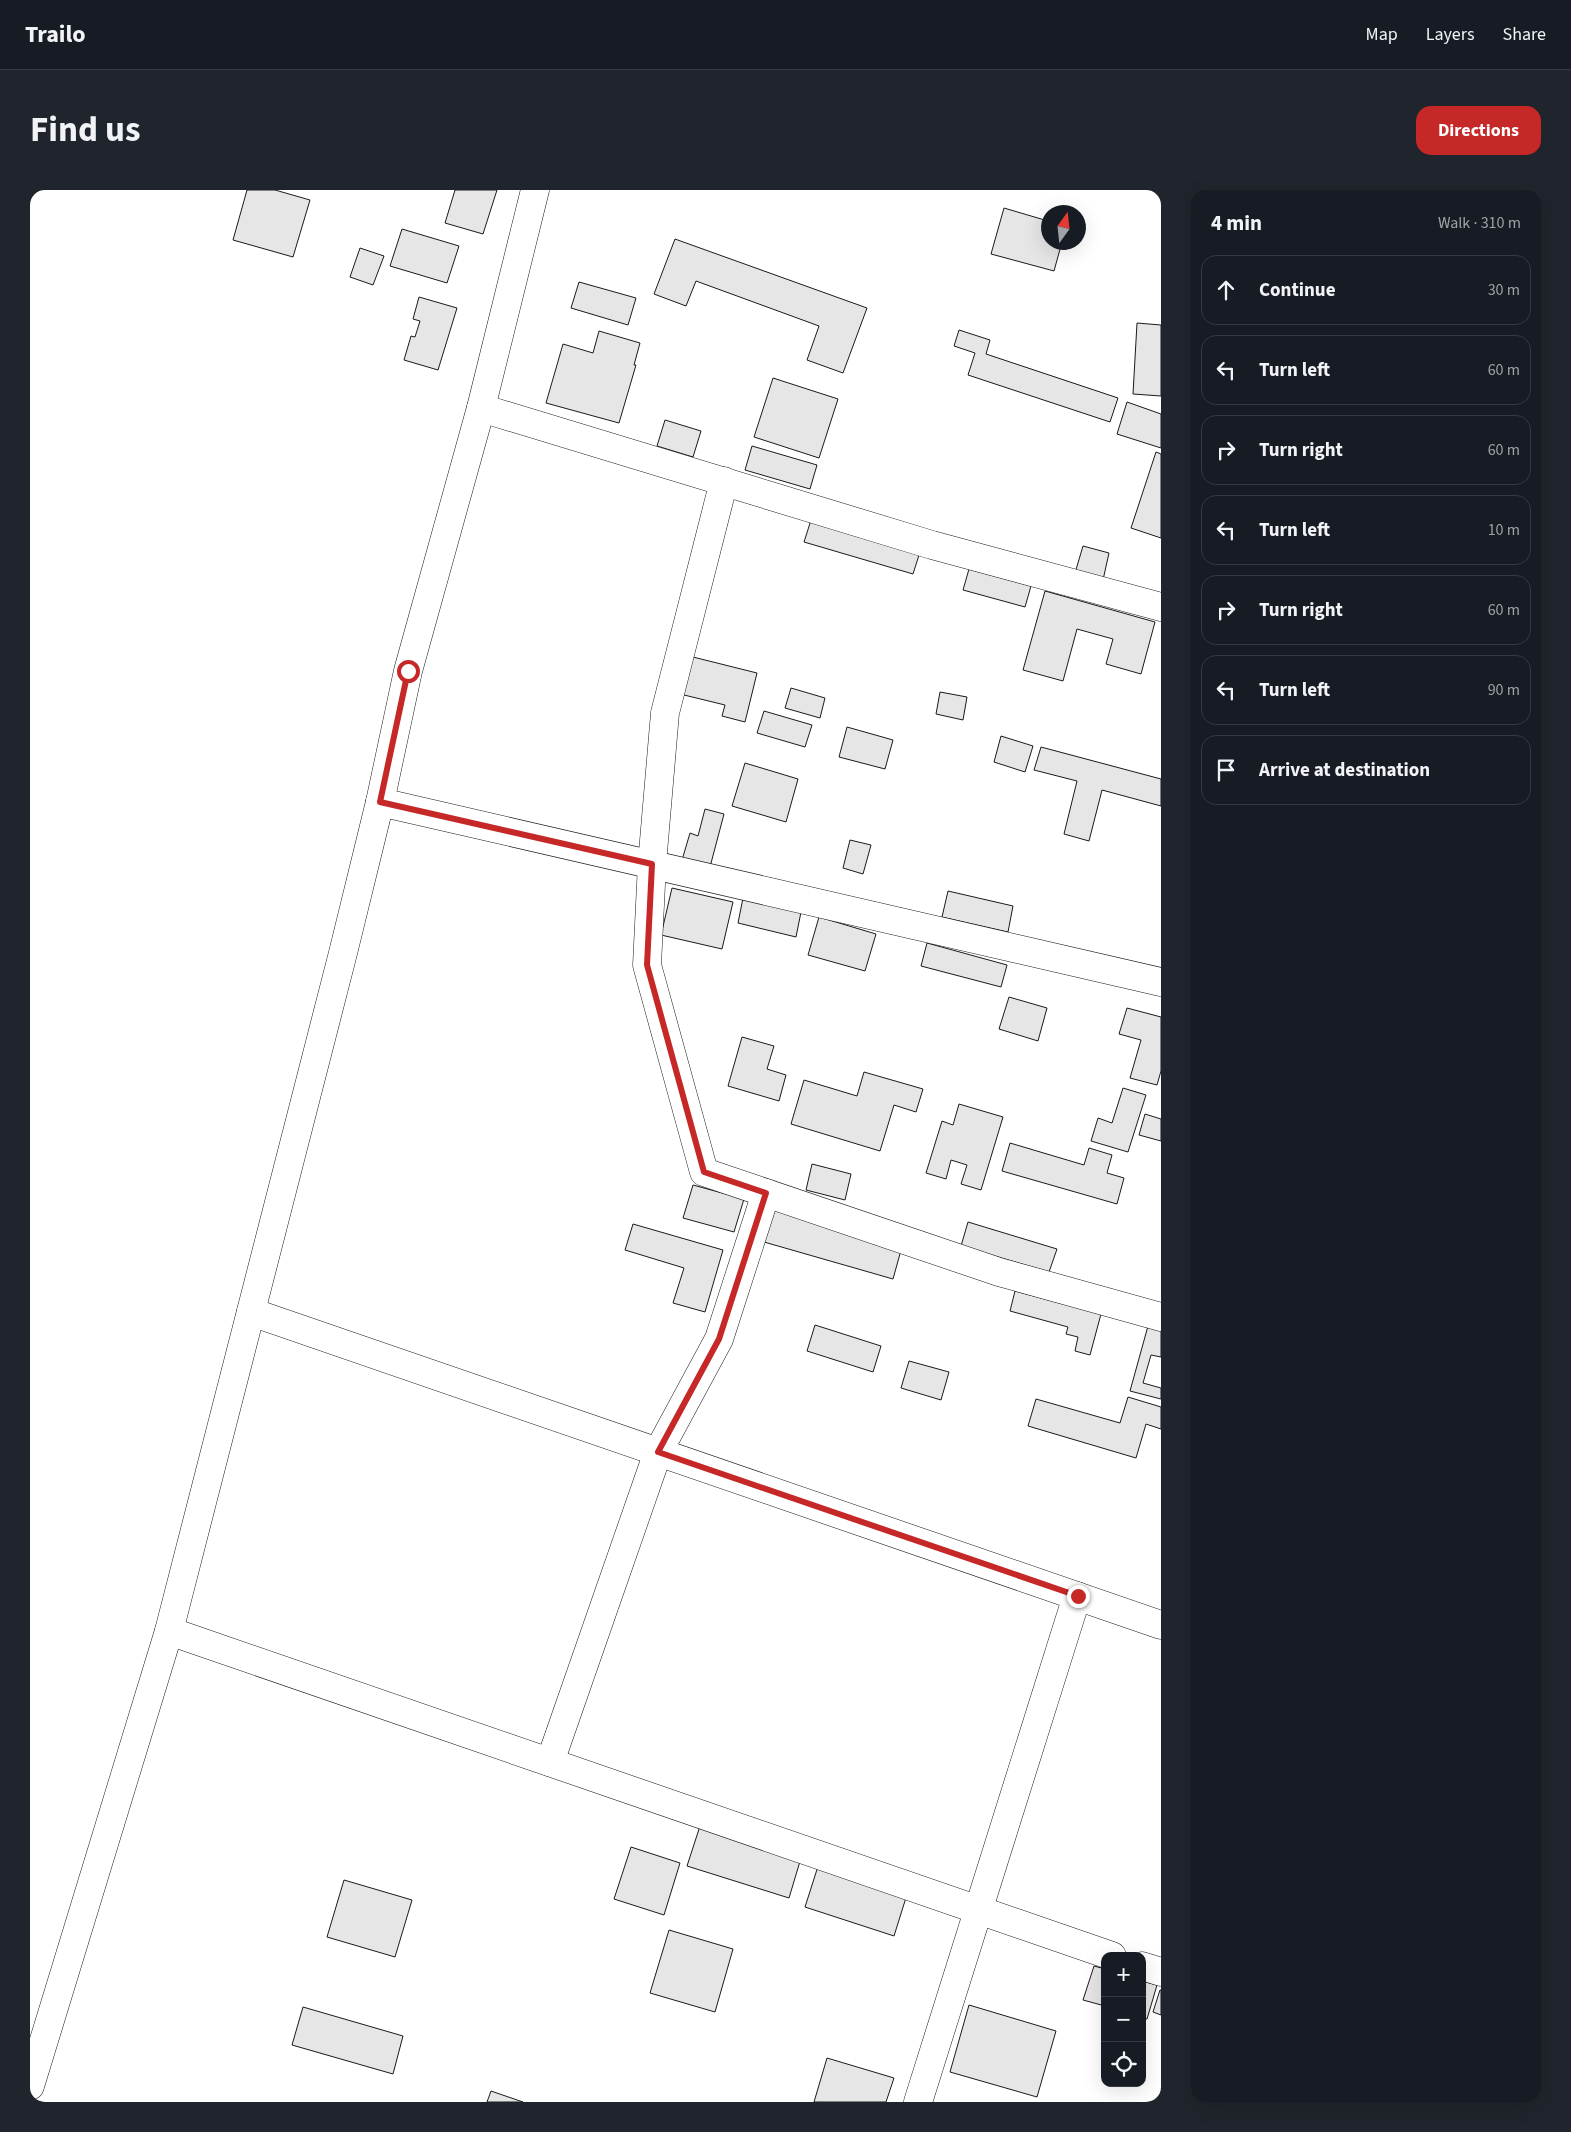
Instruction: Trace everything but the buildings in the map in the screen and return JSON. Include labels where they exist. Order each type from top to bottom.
[{"type":"street","points":[[30,2086],[169,1631],[380,802],[408,671],[481,408],[535,190]]},
{"type":"street","points":[[481,408],[932,545],[1161,608]]},
{"type":"street","points":[[724,481],[665,714],[652,864],[647,965],[704,1172],[999,1272],[1161,1317]]},
{"type":"street","points":[[380,802],[1161,982]]},
{"type":"street","points":[[550,1762],[658,1452],[719,1339],[766,1193]]},
{"type":"street","points":[[251,1312],[1161,1625]]},
{"type":"street","points":[[918,2102],[1078,1596]]},
{"type":"street","points":[[169,1631],[1101,1952]]},
{"type":"street","points":[[1146,1967],[1161,1972]]},
{"type":"route","points":[[408,671],[380,802],[652,864],[647,965],[704,1172],[766,1193],[719,1339],[658,1452],[1078,1596]]}]
